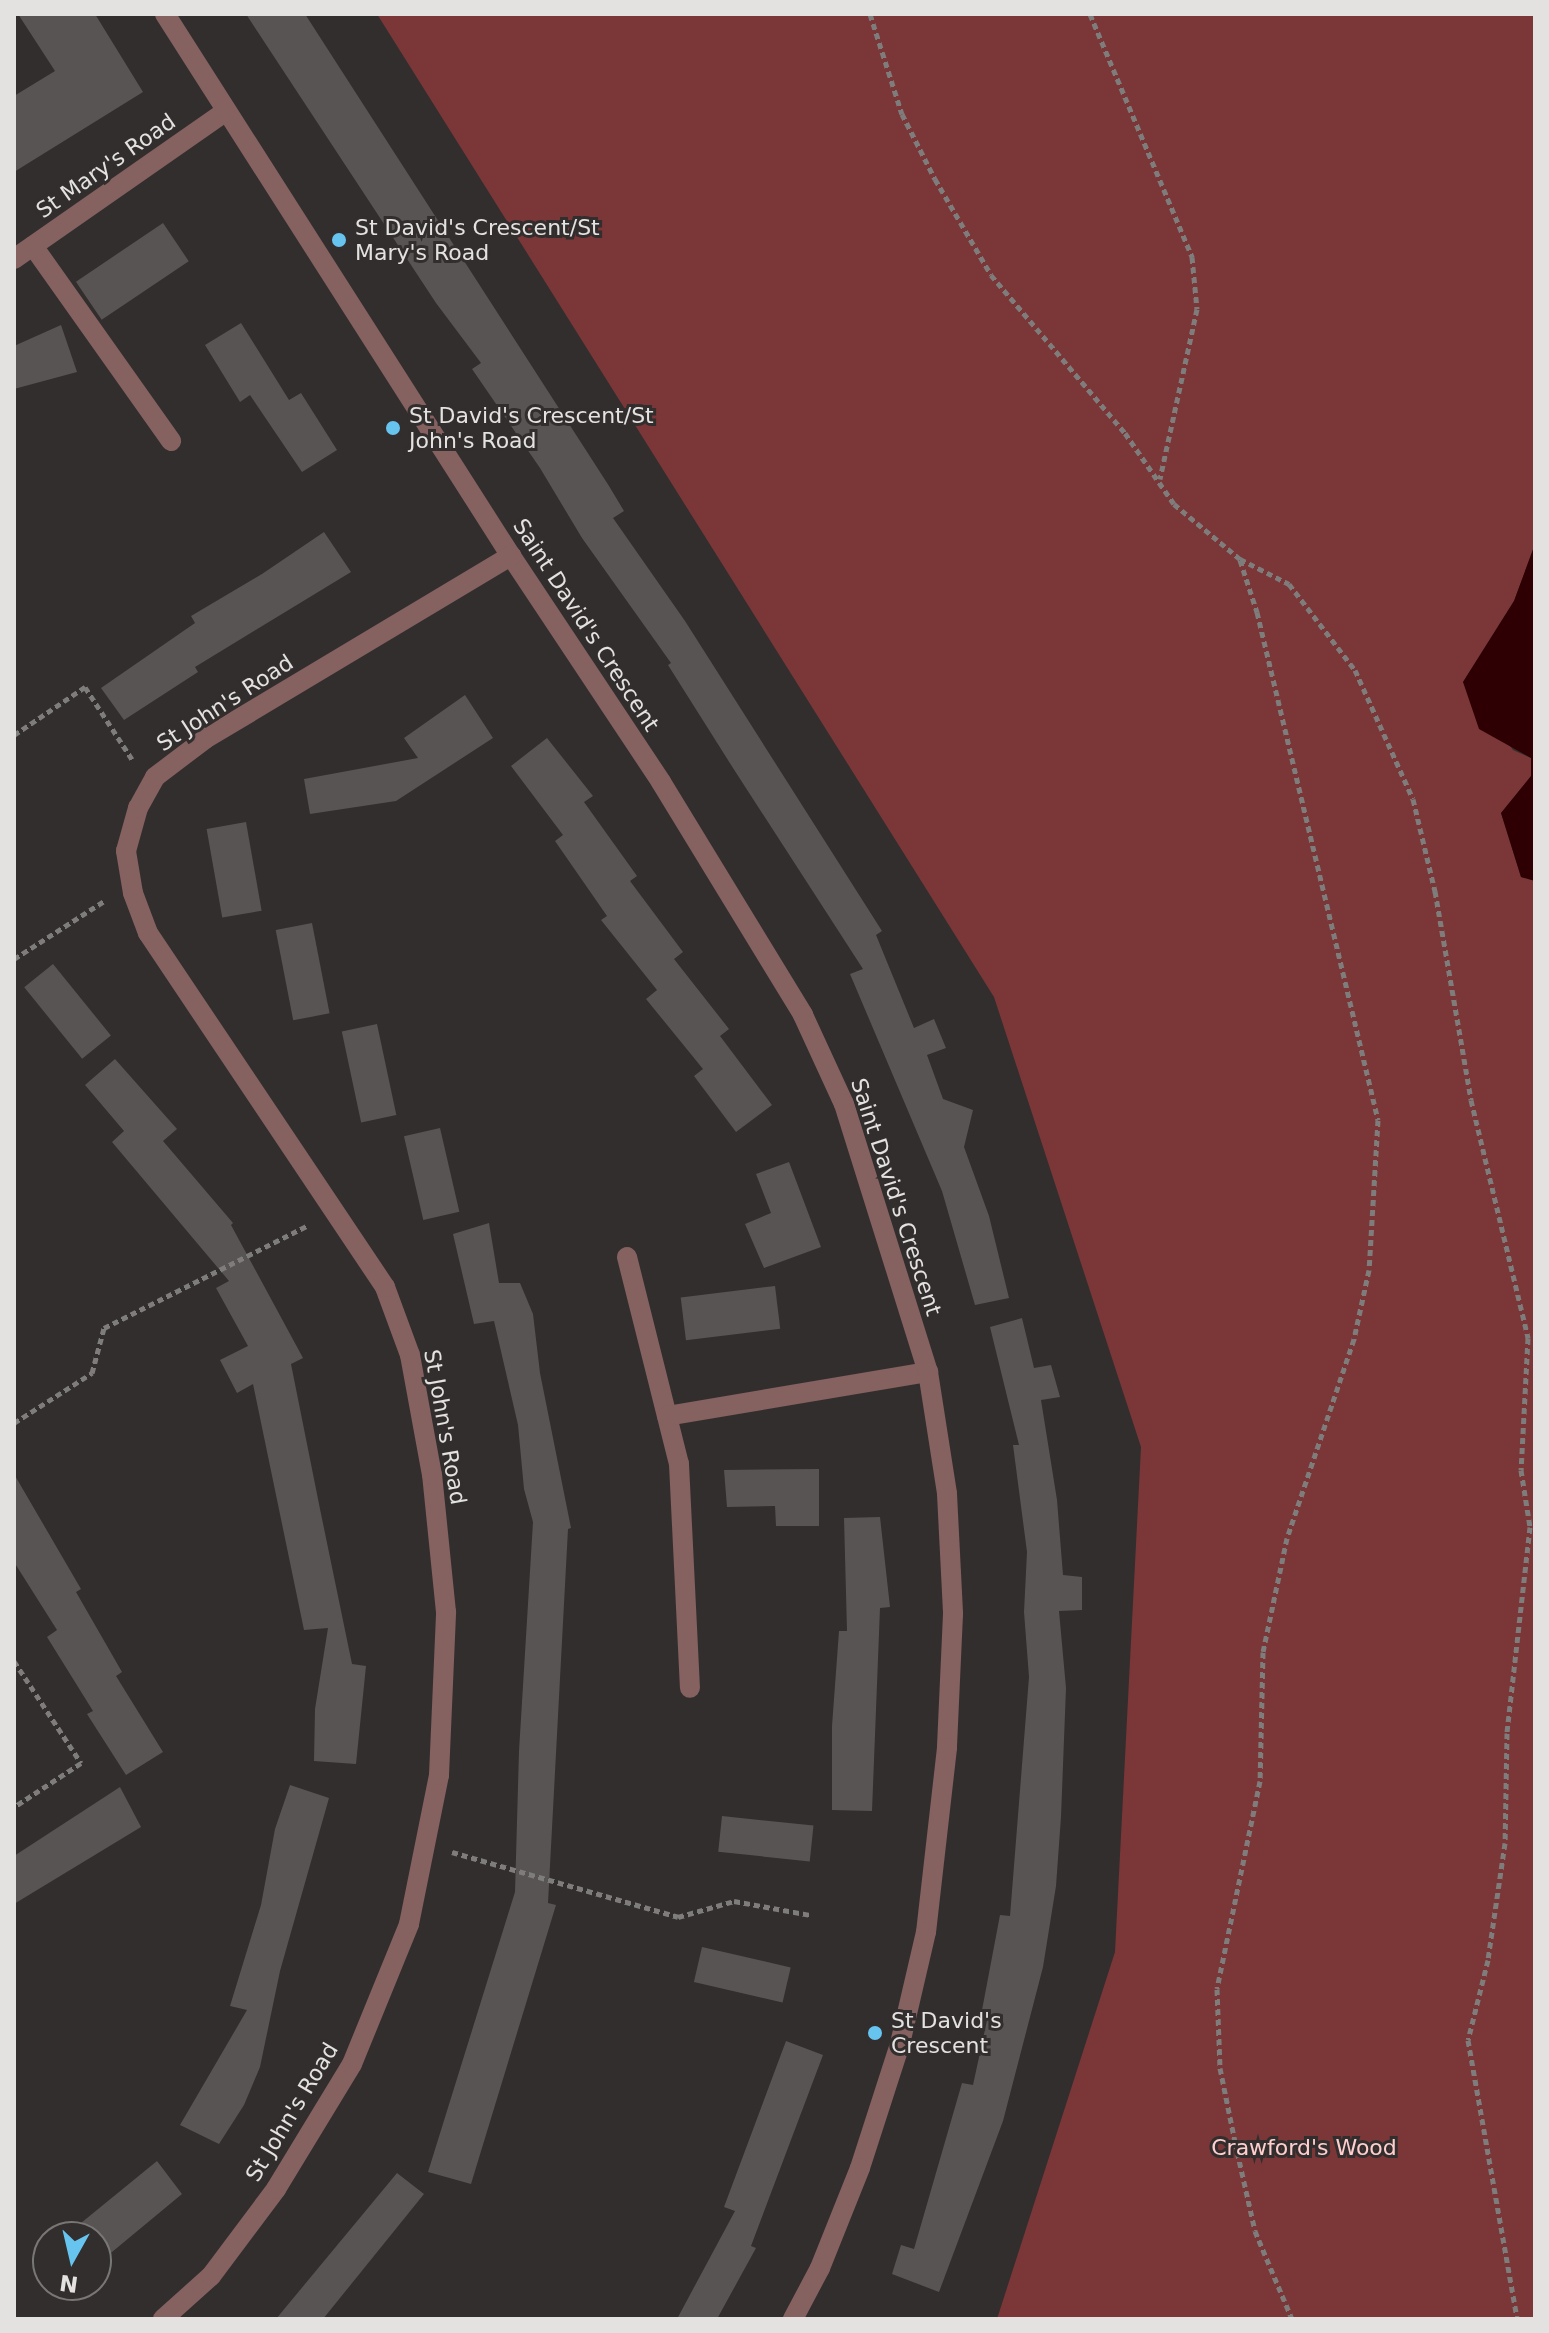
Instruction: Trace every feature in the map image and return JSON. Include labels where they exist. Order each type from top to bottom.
[{"type":"street","name":"Saint David's Crescent","points":[[165,14],[511,556],[661,782],[803,1015],[844,1104],[928,1372],[947,1494],[953,1614],[947,1748],[926,1932],[900,2044],[860,2168],[820,2268],[793,2319]]},
{"type":"street","name":"St Mary's Road","points":[[14,259],[225,112]]},
{"type":"street","points":[[33,246],[171,441]]},
{"type":"street","name":"St John's Road","points":[[163,2319],[220,2264],[276,2189],[352,2064],[409,1924],[439,1775],[446,1612],[432,1475],[410,1355],[385,1287],[148,933],[131,883],[126,851],[138,808],[155,777],[205,739],[511,556]]},
{"type":"street","points":[[627,1257],[679,1464],[690,1688]]},
{"type":"street","points":[[667,1416],[928,1372]]},
{"type":"path","points":[[870,14],[902,114],[935,179],[991,275],[1125,433],[1174,504],[1240,559],[1289,584],[1355,670],[1413,799],[1435,891],[1471,1100],[1528,1338],[1521,1470],[1530,1527],[1507,1733],[1505,1843],[1488,1960],[1468,2040],[1517,2319]]},
{"type":"path","points":[[1090,14],[1192,257],[1197,309],[1160,480]]},
{"type":"path","points":[[1240,559],[1257,612],[1378,1120],[1369,1270],[1354,1339],[1287,1538],[1266,1638],[1260,1781],[1217,1989],[1220,2068],[1255,2231],[1292,2319]]},
{"type":"path","points":[[14,735],[85,687],[150,787]]},
{"type":"path","points":[[14,959],[131,883]]},
{"type":"path","points":[[14,1423],[92,1373],[104,1328],[335,1212]]},
{"type":"path","points":[[1528,1338],[1535,1336]]},
{"type":"path","points":[[14,1661],[81,1763],[14,1807]]},
{"type":"path","points":[[425,1844],[678,1917],[734,1901],[810,1915]]},
{"type":"green space","name":"Crawford's Wood","points":[[377,14],[1535,14],[1535,544],[1514,601],[1463,682],[1513,750],[1531,758],[1531,776],[1501,813],[1521,877],[1535,881],[1535,2319],[997,2319],[1115,1952],[1141,1447],[994,997]]},
{"type":"shaded area","points":[[1535,544],[1535,881],[1521,877],[1501,813],[1531,776],[1531,758],[1479,729],[1463,682],[1514,601]]},
{"type":"building","points":[[18,14],[95,14],[143,92],[14,172],[14,96],[55,71]]},
{"type":"building","points":[[246,14],[305,14],[609,486],[624,511],[613,518],[685,621],[882,931],[876,935],[914,1028],[934,1019],[946,1048],[927,1055],[943,1099],[973,1110],[964,1147],[989,1216],[1009,1298],[975,1305],[942,1191],[850,974],[863,969],[668,665],[671,663],[582,538],[540,468],[472,369],[481,363],[436,303]]},
{"type":"building","points":[[163,223],[189,261],[102,320],[76,282]]},
{"type":"building","points":[[241,323],[289,400],[301,393],[337,450],[302,472],[250,395],[240,402],[205,345]]},
{"type":"building","points":[[61,325],[77,372],[14,389],[14,346]]},
{"type":"building","points":[[324,532],[351,572],[195,667],[198,672],[124,720],[101,688],[195,623],[191,616],[262,574]]},
{"type":"building","points":[[465,695],[493,738],[396,801],[310,814],[304,779],[418,758],[404,738]]},
{"type":"building","points":[[547,738],[593,796],[584,802],[637,876],[630,881],[683,952],[674,959],[729,1029],[720,1036],[772,1105],[736,1132],[694,1076],[703,1069],[646,999],[657,990],[601,920],[607,916],[555,841],[563,835],[511,766]]},
{"type":"building","points":[[246,822],[262,911],[222,918],[207,829]]},
{"type":"building","points":[[312,923],[330,1013],[293,1020],[276,930]]},
{"type":"building","points":[[53,964],[111,1035],[82,1059],[24,987]]},
{"type":"building","points":[[377,1024],[396,1115],[361,1122],[342,1031]]},
{"type":"building","points":[[115,1059],[177,1129],[163,1141],[233,1223],[231,1225],[303,1358],[291,1364],[320,1509],[352,1664],[366,1666],[356,1764],[314,1761],[315,1709],[328,1628],[304,1630],[253,1384],[237,1393],[220,1360],[248,1346],[216,1288],[229,1281],[112,1142],[124,1131],[85,1085]]},
{"type":"building","points":[[440,1128],[459,1212],[423,1220],[404,1136]]},
{"type":"building","points":[[789,1162],[821,1247],[764,1268],[745,1224],[771,1213],[756,1174]]},
{"type":"building","points":[[489,1223],[499,1283],[520,1283],[533,1314],[540,1373],[571,1528],[568,1529],[548,1903],[556,1905],[471,2184],[428,2172],[515,1892],[519,1751],[533,1522],[524,1489],[518,1425],[494,1321],[474,1324],[453,1234]]},
{"type":"building","points":[[775,1286],[780,1329],[686,1340],[681,1298]]},
{"type":"building","points":[[1022,1318],[1034,1368],[1051,1365],[1060,1397],[1041,1400],[1057,1500],[1063,1575],[1082,1577],[1082,1610],[1059,1611],[1066,1688],[1061,1817],[1056,1886],[1043,1967],[1003,2121],[939,2292],[892,2274],[901,2245],[914,2249],[962,2083],[973,2085],[989,2011],[982,2010],[1000,1915],[1010,1916],[1029,1677],[1024,1612],[1027,1552],[1013,1445],[1019,1445],[990,1327]]},
{"type":"building","points":[[819,1469],[819,1526],[776,1526],[775,1506],[727,1507],[724,1470]]},
{"type":"building","points":[[14,1474],[81,1589],[76,1592],[122,1672],[116,1676],[163,1752],[126,1775],[87,1714],[93,1711],[47,1637],[57,1630],[14,1562]]},
{"type":"building","points":[[880,1517],[890,1607],[880,1608],[872,1811],[832,1810],[832,1726],[839,1631],[847,1631],[844,1518]]},
{"type":"building","points":[[290,1785],[329,1798],[280,1971],[260,2067],[244,2105],[219,2144],[180,2125],[247,2010],[230,2006],[261,1905],[275,1829]]},
{"type":"building","points":[[120,1787],[141,1827],[14,1904],[14,1856]]},
{"type":"building","points":[[722,1816],[813,1826],[810,1861],[718,1852]]},
{"type":"building","points":[[702,1947],[791,1967],[783,2003],[694,1982]]},
{"type":"building","points":[[786,2041],[823,2055],[751,2246],[756,2248],[717,2319],[677,2319],[735,2211],[724,2207]]},
{"type":"building","points":[[157,2161],[182,2194],[112,2252],[112,2221],[83,2221]]},
{"type":"building","points":[[397,2173],[424,2194],[323,2319],[276,2319]]},
{"type":"place","name":"St David's Crescent/St Mary's Road","points":[[339,240]]},
{"type":"place","name":"St David's Crescent/St John's Road","points":[[393,428]]},
{"type":"place","name":"St David's Crescent","points":[[875,2033]]}]
